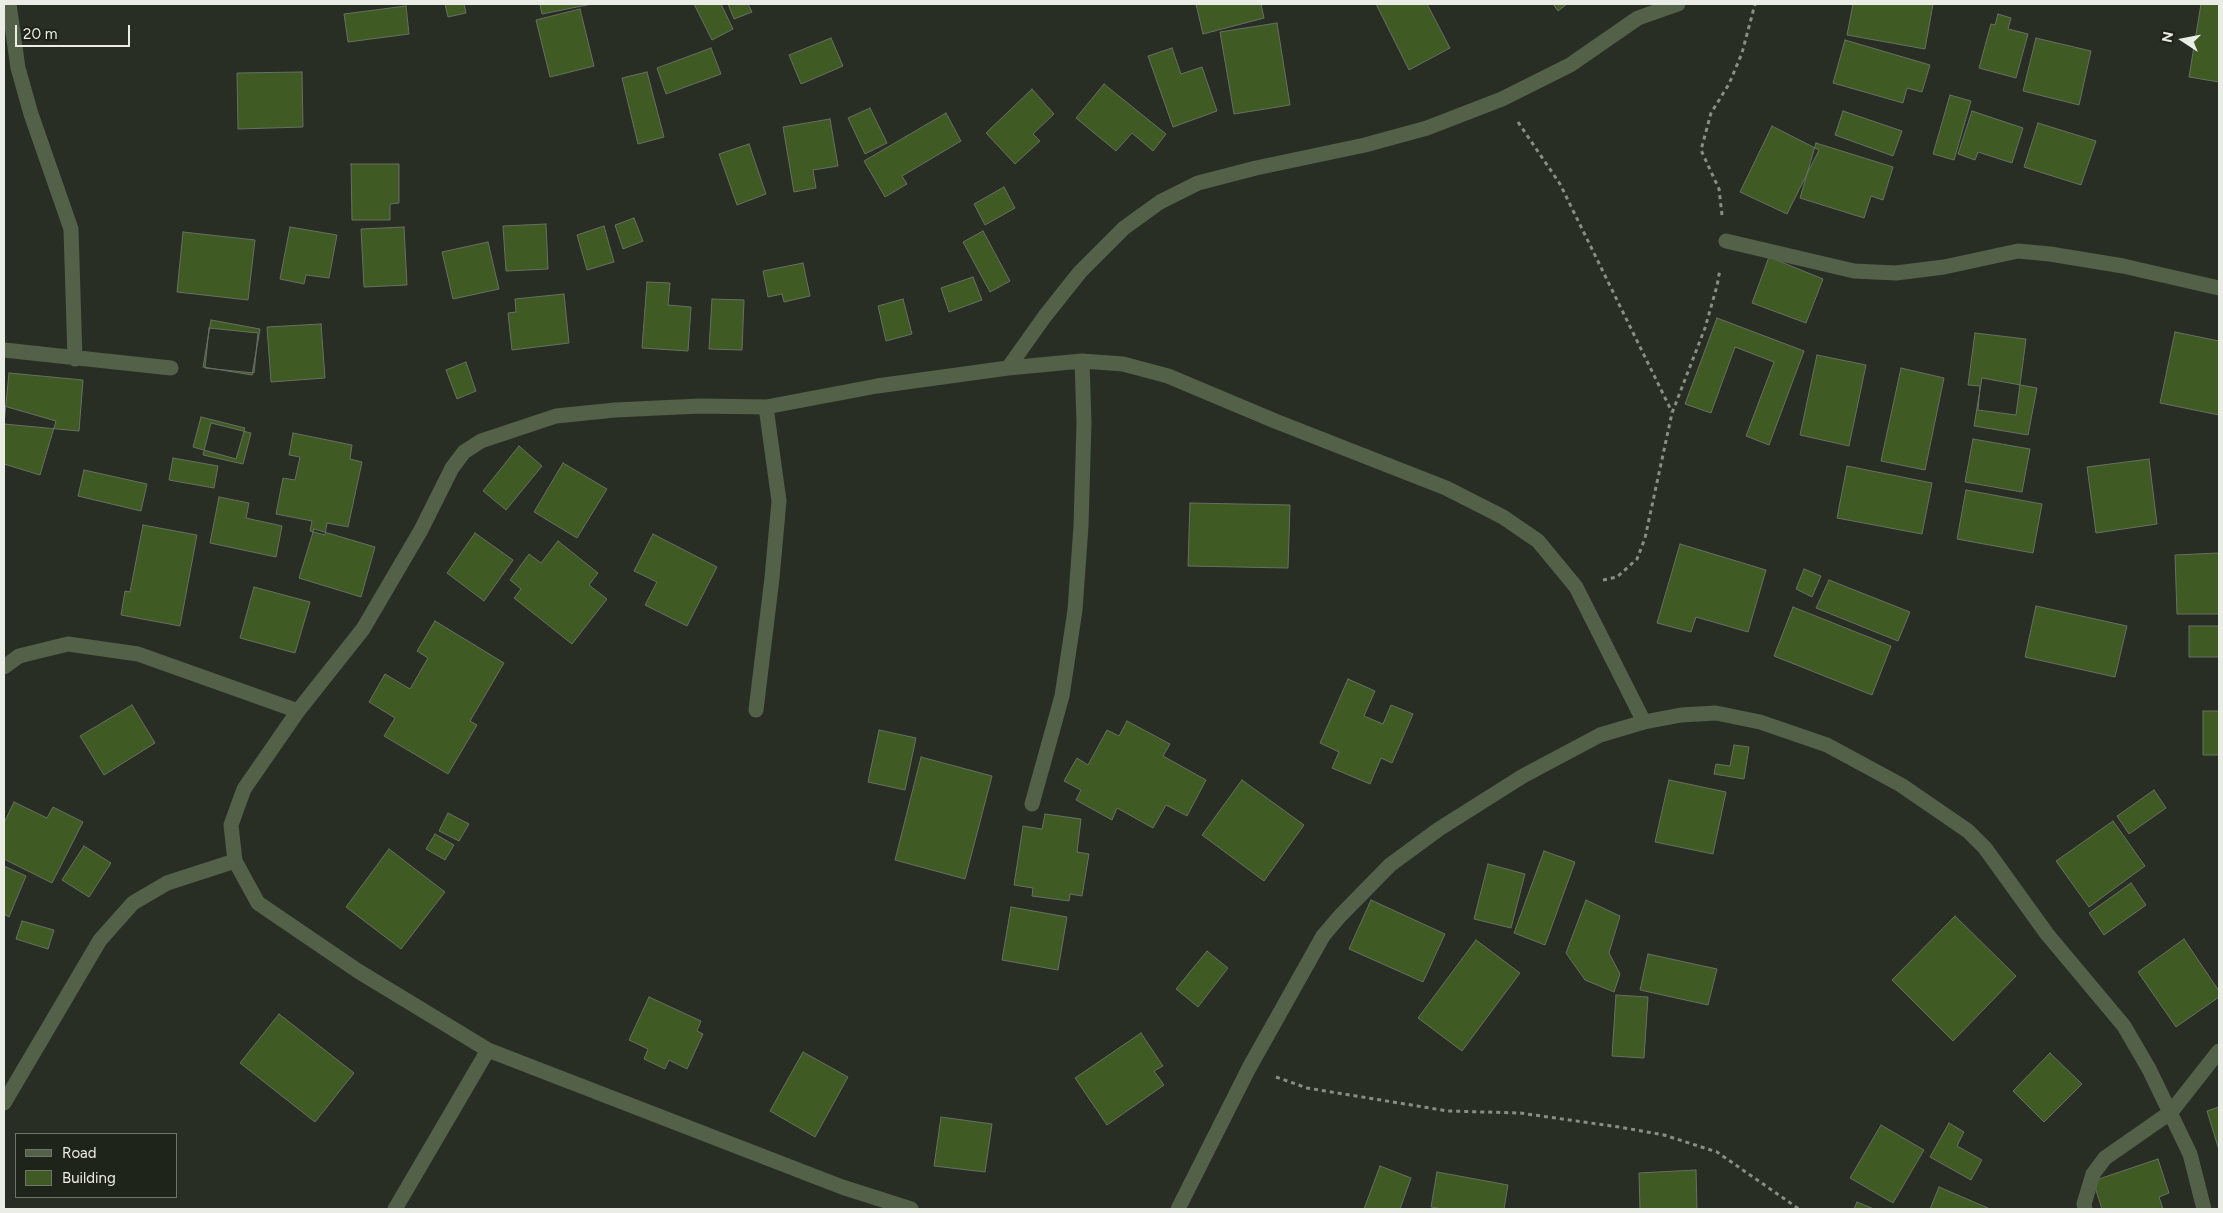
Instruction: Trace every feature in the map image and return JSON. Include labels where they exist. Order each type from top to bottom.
[{"type":"street","points":[[9,4],[18,68],[31,114],[71,229],[75,359]]},
{"type":"street","points":[[1008,368],[1045,316],[1080,272],[1124,228],[1160,202],[1198,183],[1256,168],[1365,145],[1418,130],[1502,99],[1570,65],[1638,18],[1678,4]]},
{"type":"street","points":[[1726,241],[1854,271],[1896,273],[1944,267],[2018,251],[2050,254],[2123,266],[2219,288]]},
{"type":"street","points":[[4,350],[171,368]]},
{"type":"street","points":[[1032,804],[1062,696],[1075,610],[1081,526],[1084,423],[1082,361]]},
{"type":"street","points":[[911,1209],[842,1187],[488,1050],[358,971],[258,904],[235,861],[231,825],[244,789],[298,711],[363,630],[421,530],[452,468],[464,452],[481,441],[521,426],[556,416],[615,410],[700,406],[766,407],[877,386],[1008,368],[1082,361],[1123,364],[1168,376],[1275,421],[1446,488],[1503,517],[1538,541],[1576,588],[1644,722]]},
{"type":"street","points":[[756,710],[780,501],[766,407]]},
{"type":"street","points":[[4,667],[19,656],[68,644],[138,654],[298,711]]},
{"type":"street","points":[[1178,1209],[1249,1068],[1323,936],[1390,865],[1439,830],[1523,776],[1600,735],[1644,722],[1681,715],[1716,713],[1760,722],[1828,745],[1901,785],[1968,831],[1985,848],[2047,934],[2124,1026],[2171,1112],[2190,1154],[2204,1209]]},
{"type":"street","points":[[4,1103],[100,940],[133,903],[167,883],[235,861]]},
{"type":"street","points":[[395,1209],[488,1050]]},
{"type":"street","points":[[2085,1209],[2084,1204],[2093,1174],[2105,1158],[2171,1112],[2219,1051]]},
{"type":"path","points":[[1576,588],[1617,577],[1637,559],[1645,538],[1672,413],[1705,328],[1717,286],[1723,241],[1726,241],[1719,189],[1701,150],[1711,114],[1729,84],[1742,53],[1755,4]]},
{"type":"path","points":[[1502,99],[1560,184],[1672,413]]},
{"type":"path","points":[[1249,1068],[1307,1088],[1372,1099],[1448,1111],[1520,1112],[1664,1135],[1717,1152],[1799,1209]]},
{"type":"building","points":[[445,4],[464,4],[466,13],[448,17]]},
{"type":"building","points":[[540,4],[592,4],[542,14]]},
{"type":"building","points":[[694,4],[721,4],[733,29],[712,40]]},
{"type":"building","points":[[728,4],[748,4],[752,12],[734,19]]},
{"type":"building","points":[[1196,4],[1261,4],[1264,18],[1203,34]]},
{"type":"building","points":[[1376,4],[1427,4],[1450,48],[1409,70]]},
{"type":"building","points":[[1553,4],[1567,4],[1558,11]]},
{"type":"building","points":[[1853,4],[1933,4],[1925,49],[1847,35]]},
{"type":"building","points":[[2201,4],[2219,4],[2219,82],[2189,77]]},
{"type":"building","points":[[406,6],[409,34],[348,42],[344,14]]},
{"type":"building","points":[[580,9],[594,66],[550,77],[536,20]]},
{"type":"building","points":[[1998,14],[2011,18],[2008,29],[2028,34],[2016,78],[1979,68],[1991,24],[1995,25]]},
{"type":"building","points":[[1277,23],[1290,105],[1234,114],[1220,32]]},
{"type":"building","points":[[831,38],[843,66],[801,84],[789,55]]},
{"type":"building","points":[[2036,38],[2091,51],[2079,105],[2023,91]]},
{"type":"building","points":[[1845,40],[1930,65],[1922,92],[1907,88],[1903,103],[1833,83]]},
{"type":"building","points":[[711,48],[721,74],[666,94],[657,68]]},
{"type":"building","points":[[1172,48],[1181,74],[1202,67],[1217,111],[1173,127],[1148,56]]},
{"type":"building","points":[[302,72],[303,127],[238,129],[237,73]]},
{"type":"building","points":[[647,72],[664,137],[638,144],[622,78]]},
{"type":"building","points":[[1104,84],[1166,134],[1153,151],[1132,133],[1116,151],[1076,118]]},
{"type":"building","points":[[1032,89],[1054,114],[1033,134],[1040,141],[1015,164],[986,133]]},
{"type":"building","points":[[1950,95],[1971,101],[1954,160],[1933,154]]},
{"type":"building","points":[[870,108],[887,143],[865,154],[848,118]]},
{"type":"building","points":[[1843,111],[1902,131],[1893,156],[1835,135]]},
{"type":"building","points":[[1972,111],[2023,128],[2012,163],[1978,152],[1975,160],[1958,154]]},
{"type":"building","points":[[946,113],[961,141],[902,176],[907,184],[885,197],[864,161]]},
{"type":"building","points":[[830,119],[838,166],[813,170],[816,188],[794,192],[783,127]]},
{"type":"building","points":[[2038,123],[2096,141],[2081,185],[2024,167]]},
{"type":"building","points":[[1772,126],[1819,150],[1787,214],[1740,192]]},
{"type":"building","points":[[1816,143],[1893,167],[1883,200],[1871,196],[1864,218],[1800,198]]},
{"type":"building","points":[[749,144],[766,194],[737,205],[719,154]]},
{"type":"building","points":[[351,164],[399,164],[399,203],[390,204],[390,220],[352,220]]},
{"type":"building","points":[[1004,187],[1015,208],[985,225],[974,204]]},
{"type":"building","points":[[634,218],[643,241],[623,249],[615,225]]},
{"type":"building","points":[[546,224],[548,269],[506,271],[503,226]]},
{"type":"building","points":[[604,226],[614,262],[587,270],[577,235]]},
{"type":"building","points":[[290,227],[337,235],[329,278],[306,275],[304,284],[280,279]]},
{"type":"building","points":[[404,227],[407,285],[364,287],[361,229]]},
{"type":"building","points":[[983,231],[1010,281],[990,292],[963,242]]},
{"type":"building","points":[[183,232],[255,240],[248,300],[177,292]]},
{"type":"building","points":[[488,242],[499,289],[453,299],[442,252]]},
{"type":"building","points":[[1769,257],[1823,279],[1806,323],[1752,303]]},
{"type":"building","points":[[803,263],[810,296],[784,302],[782,294],[768,297],[763,271]]},
{"type":"building","points":[[973,277],[982,300],[949,312],[941,288]]},
{"type":"building","points":[[647,282],[670,283],[668,305],[691,307],[688,351],[642,348]]},
{"type":"building","points":[[564,294],[569,343],[512,350],[508,313],[516,312],[515,299]]},
{"type":"building","points":[[712,299],[744,300],[742,350],[709,349]]},
{"type":"building","points":[[903,299],[912,334],[886,341],[878,306]]},
{"type":"building","points":[[1717,318],[1804,351],[1769,445],[1746,436],[1774,362],[1735,347],[1711,413],[1685,404]]},
{"type":"building","points":[[211,320],[260,329],[252,375],[203,367]]},
{"type":"building","points":[[321,324],[325,378],[271,382],[267,327]]},
{"type":"building","points":[[209,328],[258,333],[254,373],[205,368]]},
{"type":"building","points":[[2175,332],[2219,341],[2219,415],[2160,403]]},
{"type":"building","points":[[1975,333],[2026,339],[2016,415],[1978,410],[1980,386],[1968,385]]},
{"type":"building","points":[[1817,355],[1866,365],[1849,446],[1800,435]]},
{"type":"building","points":[[466,362],[476,391],[457,399],[446,370]]},
{"type":"building","points":[[1901,368],[1944,378],[1925,470],[1881,461]]},
{"type":"building","points":[[9,373],[83,380],[79,431],[4,424]]},
{"type":"building","points":[[1982,378],[2037,388],[2028,435],[1974,426]]},
{"type":"building","points":[[4,406],[56,421],[40,475],[4,464]]},
{"type":"building","points":[[201,417],[245,428],[236,459],[193,447]]},
{"type":"building","points":[[211,423],[251,433],[243,464],[203,455]]},
{"type":"building","points":[[293,433],[352,445],[350,459],[362,462],[348,527],[327,523],[325,535],[310,531],[312,521],[276,514],[283,478],[295,480],[300,457],[289,455]]},
{"type":"building","points":[[1973,439],[2030,449],[2022,492],[1965,482]]},
{"type":"building","points":[[519,446],[542,466],[506,510],[483,491]]},
{"type":"building","points":[[173,458],[218,466],[214,488],[169,480]]},
{"type":"building","points":[[2149,459],[2157,524],[2096,533],[2087,467]]},
{"type":"building","points":[[563,463],[607,489],[577,538],[534,512]]},
{"type":"building","points":[[1847,466],[1932,483],[1922,534],[1837,518]]},
{"type":"building","points":[[84,470],[147,484],[141,511],[78,496]]},
{"type":"building","points":[[1966,490],[2042,504],[2033,553],[1957,539]]},
{"type":"building","points":[[219,497],[249,503],[246,518],[282,526],[276,557],[210,543]]},
{"type":"building","points":[[1190,503],[1290,505],[1288,568],[1188,566]]},
{"type":"building","points":[[143,525],[197,535],[180,626],[121,615],[125,591],[130,592]]},
{"type":"building","points":[[314,529],[375,547],[361,597],[299,578]]},
{"type":"building","points":[[475,533],[513,560],[484,601],[447,573]]},
{"type":"building","points":[[653,534],[717,567],[687,626],[645,605],[657,582],[634,571]]},
{"type":"building","points":[[558,541],[598,573],[589,585],[607,599],[572,644],[514,598],[521,589],[510,580],[529,554],[541,563]]},
{"type":"building","points":[[1680,544],[1766,570],[1748,632],[1696,617],[1691,632],[1657,623]]},
{"type":"building","points":[[2219,553],[2219,614],[2177,614],[2175,555]]},
{"type":"building","points":[[1804,569],[1821,576],[1812,597],[1796,589]]},
{"type":"building","points":[[1829,580],[1910,612],[1898,641],[1816,608]]},
{"type":"building","points":[[254,587],[310,602],[295,653],[240,638]]},
{"type":"building","points":[[2036,606],[2127,626],[2115,677],[2025,657]]},
{"type":"building","points":[[1793,607],[1891,646],[1872,695],[1774,656]]},
{"type":"building","points":[[435,621],[504,663],[470,721],[477,725],[448,774],[384,736],[395,718],[369,702],[385,674],[410,689],[428,658],[417,651]]},
{"type":"building","points":[[2189,626],[2219,626],[2219,657],[2189,657]]},
{"type":"building","points":[[1348,679],[1375,691],[1364,716],[1383,724],[1391,705],[1413,714],[1392,763],[1381,758],[1370,784],[1332,768],[1339,752],[1320,743]]},
{"type":"building","points":[[132,705],[155,743],[104,775],[80,736]]},
{"type":"building","points":[[2203,711],[2219,711],[2219,755],[2203,755]]},
{"type":"building","points":[[1127,721],[1170,744],[1163,756],[1206,780],[1187,816],[1166,805],[1153,828],[1117,808],[1112,820],[1076,800],[1081,790],[1064,781],[1077,758],[1088,765],[1107,730],[1119,736]]},
{"type":"building","points":[[879,730],[916,738],[905,790],[868,782]]},
{"type":"building","points":[[1734,745],[1749,747],[1744,779],[1714,774],[1716,764],[1730,766]]},
{"type":"building","points":[[921,757],[992,776],[965,879],[895,860]]},
{"type":"building","points":[[1242,780],[1304,825],[1264,881],[1202,835]]},
{"type":"building","points":[[1669,780],[1726,792],[1713,854],[1655,842]]},
{"type":"building","points":[[2154,790],[2166,808],[2129,834],[2117,816]]},
{"type":"building","points":[[14,802],[47,818],[53,807],[83,822],[52,883],[4,859],[4,823]]},
{"type":"building","points":[[448,813],[469,824],[459,841],[439,831]]},
{"type":"building","points":[[1045,814],[1081,819],[1077,852],[1089,854],[1082,896],[1070,894],[1069,901],[1032,896],[1033,888],[1014,885],[1023,826],[1042,829]]},
{"type":"building","points":[[2113,821],[2145,866],[2089,907],[2056,861]]},
{"type":"building","points":[[435,834],[454,845],[445,860],[426,849]]},
{"type":"building","points":[[84,846],[111,863],[89,897],[62,880]]},
{"type":"building","points":[[389,849],[445,892],[401,949],[346,907]]},
{"type":"building","points":[[1544,851],[1575,862],[1545,945],[1514,933]]},
{"type":"building","points":[[1488,864],[1525,874],[1511,928],[1474,919]]},
{"type":"building","points":[[4,866],[26,876],[9,917],[4,914]]},
{"type":"building","points":[[2131,883],[2146,905],[2104,935],[2089,913]]},
{"type":"building","points":[[1371,900],[1445,934],[1423,982],[1349,949]]},
{"type":"building","points":[[1586,900],[1620,916],[1609,953],[1620,974],[1614,992],[1585,980],[1566,953]]},
{"type":"building","points":[[1011,907],[1067,917],[1058,970],[1002,960]]},
{"type":"building","points":[[1955,916],[2016,976],[1953,1041],[1892,980]]},
{"type":"building","points":[[22,921],[54,930],[48,949],[16,939]]},
{"type":"building","points":[[2184,939],[2219,991],[2219,997],[2176,1027],[2138,972]]},
{"type":"building","points":[[1476,940],[1520,973],[1462,1051],[1418,1018]]},
{"type":"building","points":[[1207,951],[1228,968],[1198,1007],[1176,989]]},
{"type":"building","points":[[1648,954],[1717,969],[1708,1005],[1640,990]]},
{"type":"building","points":[[1616,995],[1648,997],[1644,1058],[1612,1056]]},
{"type":"building","points":[[649,997],[701,1021],[697,1031],[703,1034],[687,1069],[669,1060],[665,1069],[644,1059],[648,1049],[629,1040]]},
{"type":"building","points":[[279,1014],[354,1073],[315,1122],[240,1063]]},
{"type":"building","points":[[1141,1033],[1163,1066],[1154,1071],[1164,1085],[1107,1125],[1075,1078]]},
{"type":"building","points":[[803,1052],[848,1077],[815,1137],[770,1111]]},
{"type":"building","points":[[2050,1053],[2082,1084],[2044,1122],[2013,1091]]},
{"type":"building","points":[[2219,1107],[2219,1150],[2207,1111]]},
{"type":"building","points":[[941,1117],[992,1124],[985,1172],[934,1166]]},
{"type":"building","points":[[1949,1123],[1964,1132],[1957,1146],[1982,1160],[1971,1180],[1930,1157]]},
{"type":"building","points":[[1881,1125],[1924,1150],[1893,1203],[1850,1178]]},
{"type":"building","points":[[2158,1159],[2169,1193],[2159,1197],[2163,1209],[2102,1209],[2093,1181]]},
{"type":"building","points":[[1380,1166],[1411,1178],[1400,1209],[1364,1209]]},
{"type":"building","points":[[1696,1170],[1697,1209],[1640,1209],[1639,1173]]},
{"type":"building","points":[[1437,1172],[1508,1185],[1504,1209],[1442,1209],[1431,1207]]},
{"type":"building","points":[[1939,1187],[1988,1208],[1988,1209],[1930,1209]]},
{"type":"building","points":[[1857,1202],[1874,1209],[1854,1209]]}]
